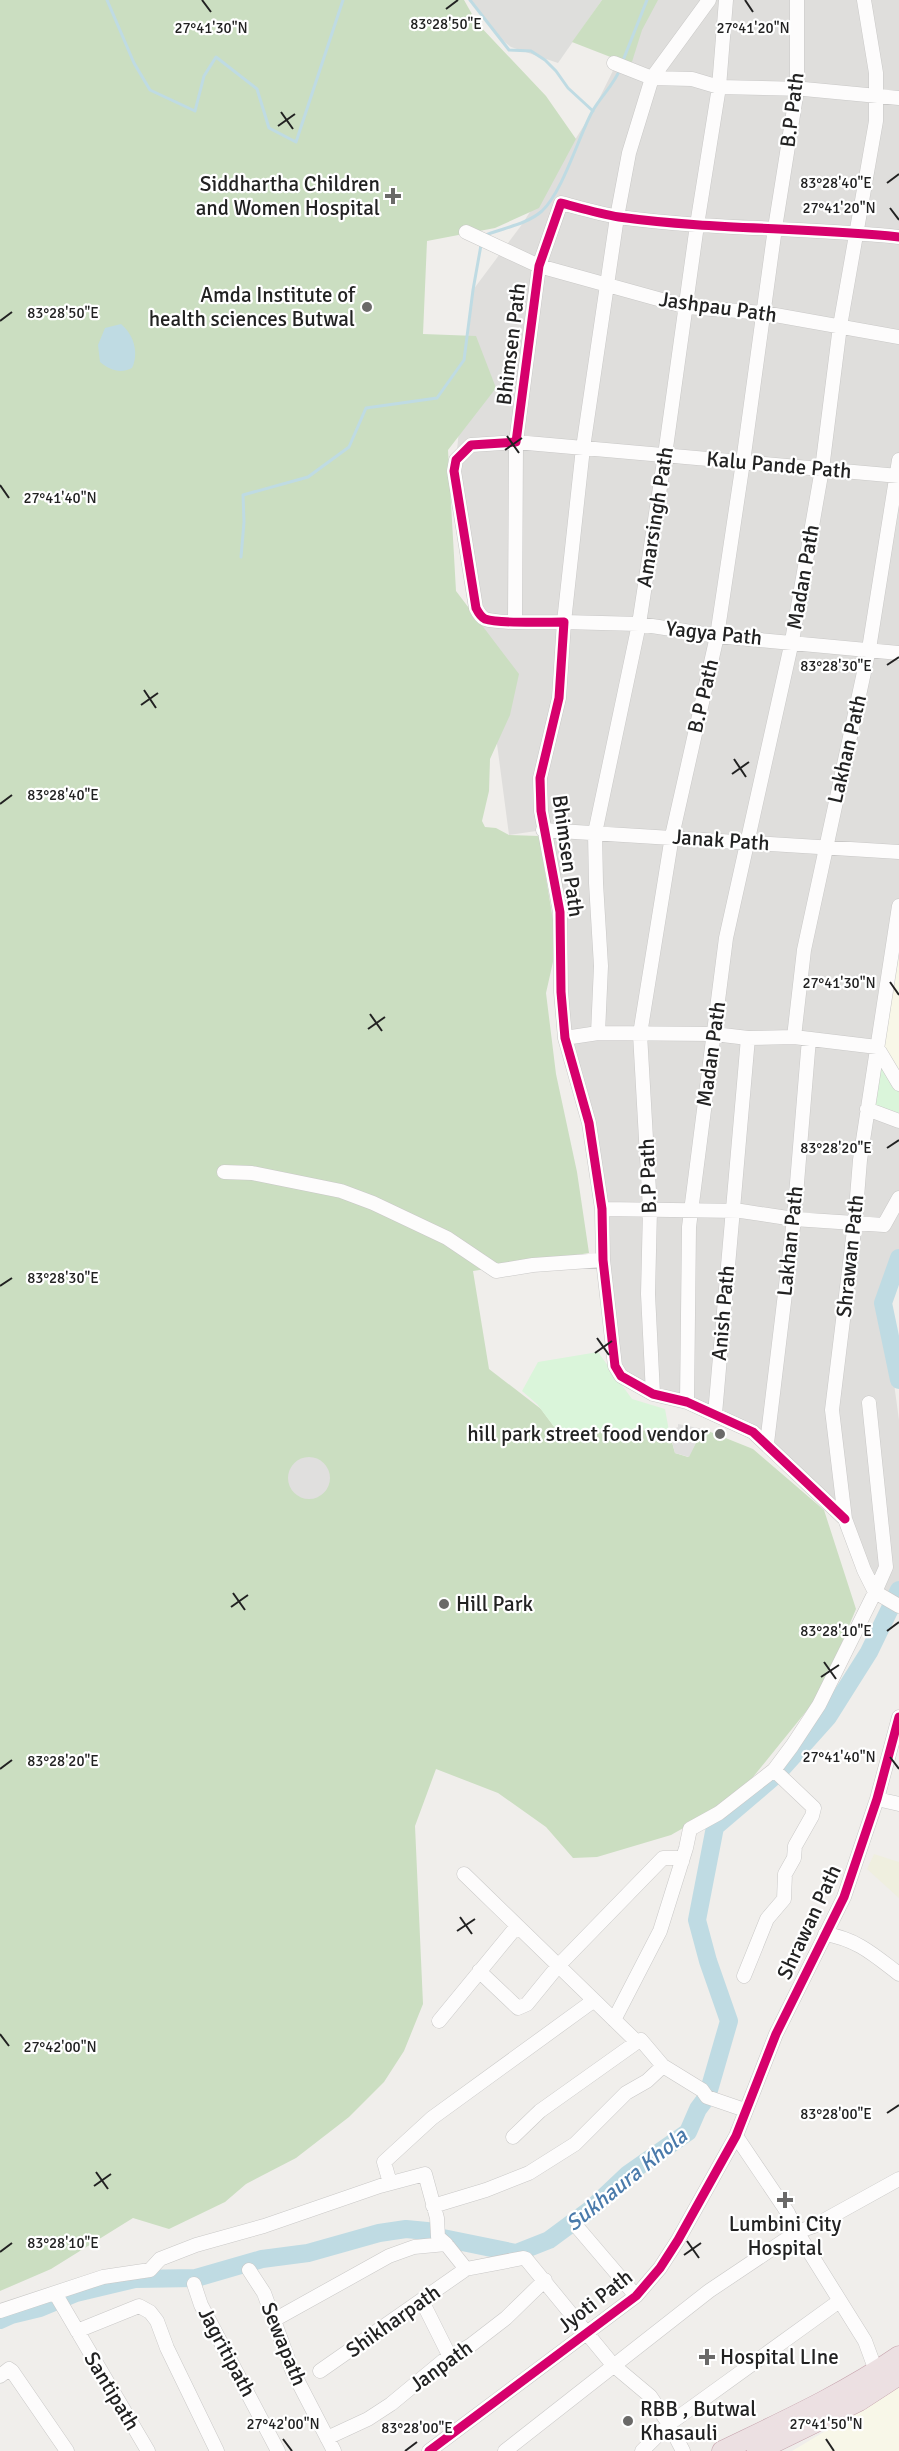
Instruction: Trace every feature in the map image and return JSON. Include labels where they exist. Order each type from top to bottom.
[{"type":"highway","points":[[757,2451],[859,2401],[886,2378],[899,2356]]},
{"type":"highway","points":[[722,2451],[782,2422],[886,2378]]},
{"type":"street","name":"Bhimsen Path","points":[[709,0],[652,78],[629,153],[617,217],[583,448],[564,622],[559,698],[540,778],[543,830],[560,912],[561,993],[565,1038],[589,1123],[602,1209],[603,1260],[615,1366],[621,1376],[653,1394],[687,1402],[753,1432],[845,1519]]},
{"type":"street","name":"Amarsingh Path","points":[[598,1033],[601,966],[596,883],[596,833],[639,624],[719,87],[726,0]]},
{"type":"street","name":"B.P Path","points":[[653,1394],[648,1286],[650,1209],[640,1034],[672,836],[717,636],[775,228],[798,90],[797,0]]},
{"type":"street","name":"Madan Path","points":[[687,1402],[689,1227],[726,938],[792,641],[822,469],[840,326],[876,121],[876,73],[864,0]]},
{"type":"street","points":[[614,63],[652,78],[692,80],[719,87],[798,90],[899,98]]},
{"type":"street","name":"Bhimsen Path","points":[[515,621],[516,442],[539,267],[561,203],[617,217]]},
{"type":"street","points":[[617,217],[697,225],[856,232],[899,237]]},
{"type":"street","name":"Jashpau Path","points":[[466,232],[539,267],[687,307],[764,313],[899,337]]},
{"type":"street","points":[[516,442],[471,445],[456,460],[454,471],[476,608],[484,619],[564,622]]},
{"type":"street","name":"Kalu Pande Path","points":[[516,442],[898,476]]},
{"type":"street","name":"Lakhan Path","points":[[767,1443],[794,1219],[804,950],[869,649],[899,460]]},
{"type":"street","name":"Yagya Path","points":[[564,622],[639,624],[717,636],[792,641],[899,653]]},
{"type":"street","name":"Janak Path","points":[[543,830],[672,836],[899,852]]},
{"type":"street","name":"Shrawan Path","points":[[879,1595],[864,1570],[845,1519],[832,1410],[855,1222],[860,1160],[899,906]]},
{"type":"street","points":[[565,1038],[598,1033],[714,1034],[748,1038],[801,1038],[877,1047],[899,1084]]},
{"type":"street","name":"Anish Path","points":[[715,1414],[748,1038]]},
{"type":"street","points":[[867,1109],[899,1121]]},
{"type":"street","points":[[224,1172],[252,1173],[341,1191],[373,1203],[447,1238],[496,1271],[603,1260]]},
{"type":"street","points":[[602,1209],[731,1212],[794,1219],[855,1222],[873,1226],[884,1225],[899,1197]]},
{"type":"street","points":[[614,2020],[660,1930],[690,1829],[719,1813],[774,1770],[819,1705],[879,1595],[886,1566],[869,1403]]},
{"type":"street","points":[[879,1595],[899,1606]]},
{"type":"street","name":"Shrawan Path","points":[[736,2136],[776,2034],[844,1897],[878,1799],[899,1717]]},
{"type":"street","points":[[744,1976],[767,1919],[774,1914],[784,1899],[785,1874],[794,1858],[795,1846],[814,1808],[774,1770]]},
{"type":"street","points":[[878,1799],[899,1804]]},
{"type":"street","points":[[478,1971],[518,2008],[527,2004],[558,1966],[663,1858],[677,1858],[682,1862]]},
{"type":"street","points":[[464,1874],[637,2042]]},
{"type":"street","points":[[439,2021],[517,1926]]},
{"type":"street","points":[[825,1934],[845,1938],[874,1955],[899,1974]]},
{"type":"street","points":[[390,2183],[384,2162],[432,2118],[593,2001]]},
{"type":"street","points":[[513,2137],[540,2111],[641,2040],[663,2066],[702,2090],[706,2097],[745,2110]]},
{"type":"street","points":[[433,2205],[486,2190],[529,2173],[575,2144],[626,2093],[647,2081],[663,2066]]},
{"type":"street","points":[[736,2136],[788,2213],[838,2302],[865,2341],[886,2378]]},
{"type":"street","name":"Jyoti Path","points":[[429,2451],[636,2296],[660,2268],[678,2240],[736,2136]]},
{"type":"street","points":[[0,2311],[103,2277],[150,2270],[160,2259],[196,2245],[264,2226],[390,2183],[425,2174],[438,2237],[466,2269],[523,2258],[535,2268],[613,2365],[650,2396],[669,2424],[683,2451]]},
{"type":"street","points":[[505,2451],[709,2291],[797,2232],[814,2226],[899,2179]]},
{"type":"street","points":[[578,2228],[636,2296]]},
{"type":"street","points":[[273,2320],[389,2256],[414,2247],[446,2244]]},
{"type":"street","name":"Shikharpath","points":[[320,2371],[466,2269]]},
{"type":"street","name":"Sewapath","points":[[249,2270],[264,2294],[292,2370],[334,2451]]},
{"type":"street","name":"Janpath","points":[[327,2438],[368,2419],[391,2404],[450,2357],[471,2345],[506,2318],[545,2280]]},
{"type":"street","name":"Jagritipath","points":[[194,2284],[201,2305],[278,2451]]},
{"type":"street","name":"Santipath","points":[[55,2293],[148,2451]]},
{"type":"street","points":[[422,2301],[450,2357]]},
{"type":"street","points":[[642,2451],[669,2424],[838,2302]]},
{"type":"street","points":[[77,2331],[139,2306],[150,2312],[217,2451]]},
{"type":"street","points":[[5,2373],[67,2451]]},
{"type":"shaded area","points":[[470,0],[602,0],[558,63],[511,47],[497,36]]},
{"type":"shaded area","points":[[648,0],[899,0],[899,1267],[883,1303],[899,1420],[899,1590],[893,1603],[882,1598],[845,1519],[767,1443],[621,1376],[589,1123],[565,1038],[560,912],[543,830],[509,835],[480,615],[456,460],[473,290],[523,223],[593,111]]},
{"type":"shaded area","points":[[899,935],[899,1084],[877,1046]]},
{"type":"shaded area","points":[[678,1424],[703,1429],[689,1457],[675,1453],[669,1431],[678,1427]]},
{"type":"shaded area","points":[[309,1457],[324,1463],[330,1478],[324,1493],[309,1499],[294,1493],[288,1478],[294,1463]]},
{"type":"shaded area","points":[[899,2387],[899,2451],[792,2451]]},
{"type":"green space","points":[[0,0],[464,0],[477,23],[546,96],[576,139],[539,208],[495,228],[427,241],[423,334],[476,336],[496,388],[448,450],[456,591],[519,674],[510,715],[490,759],[489,791],[482,821],[485,827],[496,828],[509,835],[539,836],[557,944],[546,993],[556,1074],[577,1172],[589,1253],[473,1271],[489,1369],[541,1409],[555,1428],[669,1431],[675,1453],[688,1457],[703,1429],[753,1449],[824,1510],[856,1609],[821,1693],[736,1798],[671,1835],[597,1857],[573,1858],[546,1827],[498,1793],[436,1769],[415,1826],[423,2004],[404,2051],[384,2082],[349,2117],[296,2158],[246,2184],[225,2202],[169,2229],[133,2218],[51,2269],[0,2291]]},
{"type":"green space","points":[[602,0],[658,0],[642,30],[631,65],[572,42]]},
{"type":"green space","points":[[877,1047],[899,1084],[899,1121],[867,1109]]},
{"type":"green space","points":[[598,1352],[632,1399],[665,1409],[669,1431],[628,1429],[566,1434],[555,1428],[537,1404],[522,1391],[538,1362]]},
{"type":"green space","points":[[874,1854],[899,1862],[899,1898],[867,1869]]},
{"type":"water","points":[[121,324],[132,339],[135,356],[132,368],[119,371],[100,362],[98,345],[105,328]]},
{"type":"waterway","points":[[107,0],[134,63],[150,90],[195,111],[204,76],[216,57],[257,89],[269,128],[296,142],[343,0]]},
{"type":"waterway","points":[[470,0],[509,50],[531,51],[545,60],[568,88],[593,111]]},
{"type":"waterway","points":[[622,63],[647,0]]},
{"type":"waterway","points":[[483,236],[529,220],[550,202],[592,112],[620,69]]},
{"type":"waterway","points":[[241,557],[244,522],[243,495],[308,477],[349,447],[366,408],[437,398],[464,360],[481,245]]},
{"type":"waterway","name":"Sukhaura Khola","points":[[899,1258],[883,1303],[899,1380]]},
{"type":"waterway","name":"Sukhaura Khola","points":[[0,2320],[40,2308],[76,2293],[135,2279],[196,2278],[262,2259],[308,2253],[379,2233],[406,2229],[427,2231],[438,2237],[516,2253],[549,2240],[591,2209],[628,2174],[688,2132],[698,2109],[707,2097],[729,2021],[708,1961],[697,1920],[715,1827],[777,1774],[828,1717],[869,1652],[899,1590]]},
{"type":"cycle path","points":[[845,1519],[753,1432],[687,1402],[653,1394],[621,1376],[615,1366],[603,1260],[602,1209],[589,1123],[565,1038],[561,992],[560,912],[541,811],[540,778],[559,698],[564,622],[501,622],[485,619],[480,614],[476,608],[454,471],[456,460],[471,445],[516,442],[539,266],[561,203],[612,216],[654,221],[899,237]]},
{"type":"cycle path","points":[[429,2451],[636,2296],[660,2268],[678,2240],[736,2136],[776,2034],[844,1897],[877,1799],[899,1717]]},
{"type":"place","name":"Siddhartha Children and Women Hospital","points":[[393,196]]},
{"type":"place","name":"Amda Institute of health sciences Butwal","points":[[367,307]]},
{"type":"place","name":"hill park street food vendor","points":[[720,1434]]},
{"type":"place","name":"Hill Park","points":[[444,1604]]},
{"type":"place","name":"Lumbini City Hospital","points":[[785,2200]]},
{"type":"place","name":"Hospital LIne","points":[[707,2357]]},
{"type":"place","name":"RBB , Butwal Khasauli","points":[[628,2421]]}]
